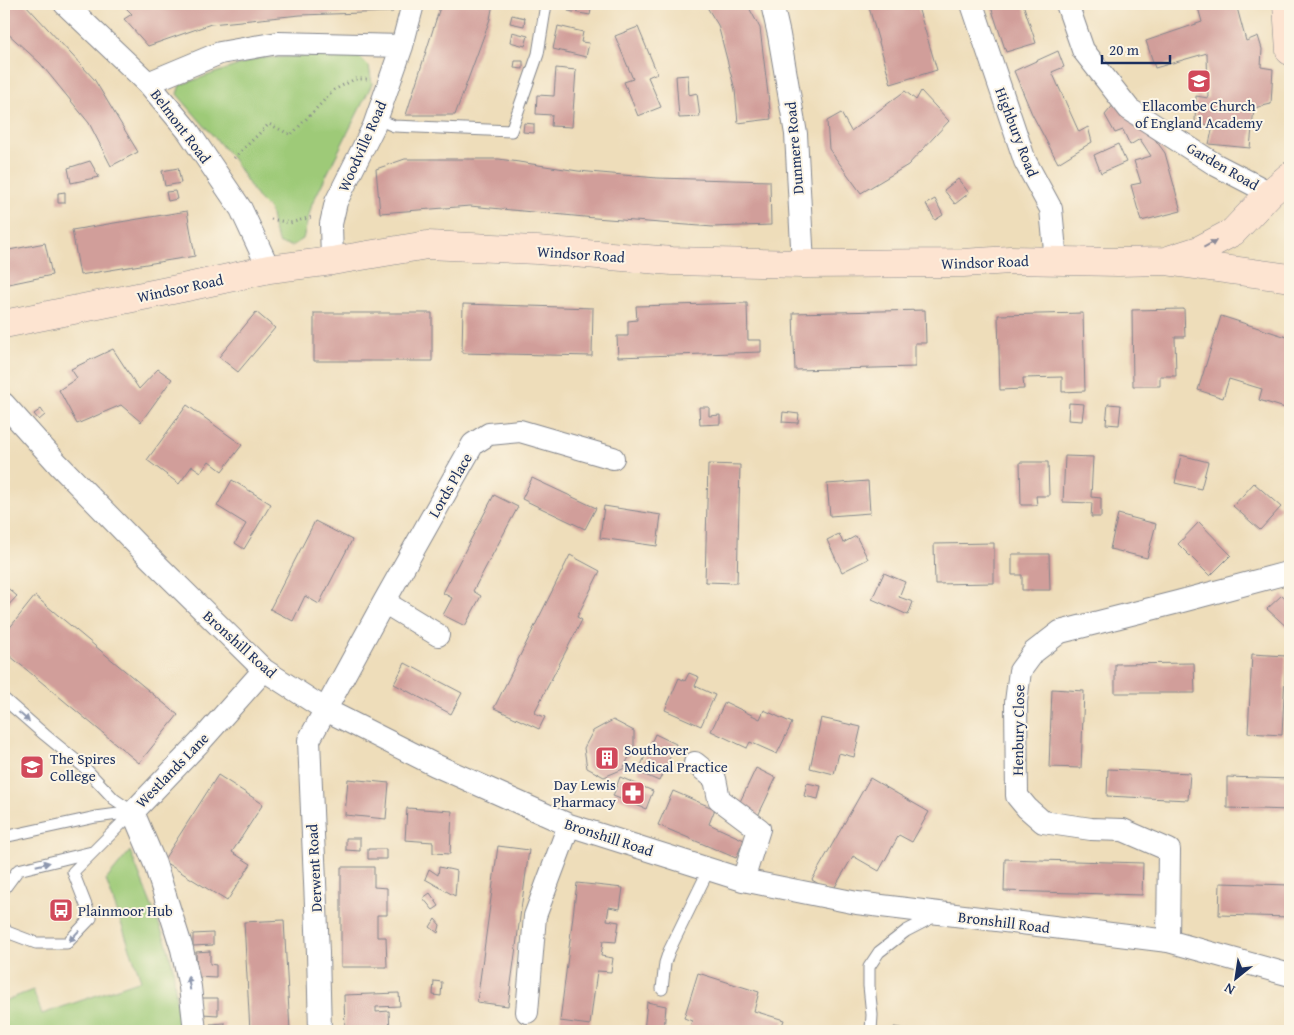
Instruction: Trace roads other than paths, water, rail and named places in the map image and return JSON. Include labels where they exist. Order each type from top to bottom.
[{"type":"street","name":"Belmont Road","points":[[65,4],[148,83],[188,131],[241,209],[270,269]]},
{"type":"street","name":"Woodville Road","points":[[332,261],[331,224],[336,202],[374,126],[402,46],[413,4]]},
{"type":"street","name":"Dunmere Road","points":[[772,4],[796,134],[803,264]]},
{"type":"street","name":"Highbury Road","points":[[972,4],[1025,161],[1050,209],[1056,261]]},
{"type":"street","name":"Garden Road","points":[[1067,4],[1083,50],[1129,109],[1216,165],[1270,193]]},
{"type":"street","points":[[1287,4],[1290,51]]},
{"type":"street","points":[[148,83],[220,53],[278,43],[402,46]]},
{"type":"street","name":"Windsor Road","points":[[1165,261],[1199,250],[1233,232],[1270,193],[1290,176]]},
{"type":"street","name":"Windsor Road","points":[[4,324],[270,269],[427,246],[537,250],[672,261],[803,264],[963,263],[1010,260],[1165,261],[1290,278]]},
{"type":"street","name":"Bronshill Road","points":[[4,404],[58,464],[264,670],[326,710],[435,764],[569,825],[743,880],[857,903],[1168,941],[1290,975]]},
{"type":"street","name":"Lords Place","points":[[326,710],[473,444],[489,434],[520,431],[613,458]]},
{"type":"street","name":"Henbury Close","points":[[1168,941],[1168,850],[1123,830],[1091,829],[1043,822],[1017,796],[1016,702],[1020,671],[1034,652],[1060,632],[1287,573],[1290,576]]},
{"type":"street","points":[[384,602],[438,635]]},
{"type":"street","name":"Westlands Lane","points":[[195,1031],[190,986],[182,950],[155,864],[132,812],[200,742],[264,670]]},
{"type":"street","name":"Derwent Road","points":[[320,1031],[309,740],[326,710]]},
{"type":"street","points":[[695,763],[715,779],[719,799],[760,829],[743,880]]},
{"type":"street","points":[[527,1012],[535,916],[569,825]]},
{"type":"lane","points":[[377,118],[394,126],[511,131],[538,54],[546,4]]},
{"type":"lane","points":[[4,700],[84,767],[114,799],[132,812]]},
{"type":"lane","points":[[4,837],[96,817],[132,812]]},
{"type":"lane","points":[[4,927],[7,932],[36,943],[67,943],[91,918],[73,872],[132,812]]},
{"type":"lane","points":[[4,889],[18,870],[92,852]]},
{"type":"lane","points":[[662,989],[665,963],[669,951],[709,870]]},
{"type":"lane","points":[[871,1031],[872,1015],[868,986],[869,967],[879,952],[906,931],[939,914]]},
{"type":"place","name":"Ellacombe Church of England Academy","points":[[1199,81]]},
{"type":"place","name":"Southover Medical Practice","points":[[607,758]]},
{"type":"place","name":"The Spires College","points":[[32,767]]},
{"type":"place","name":"Day Lewis Pharmacy","points":[[633,793]]},
{"type":"place","name":"Plainmoor Hub","points":[[61,910]]}]
